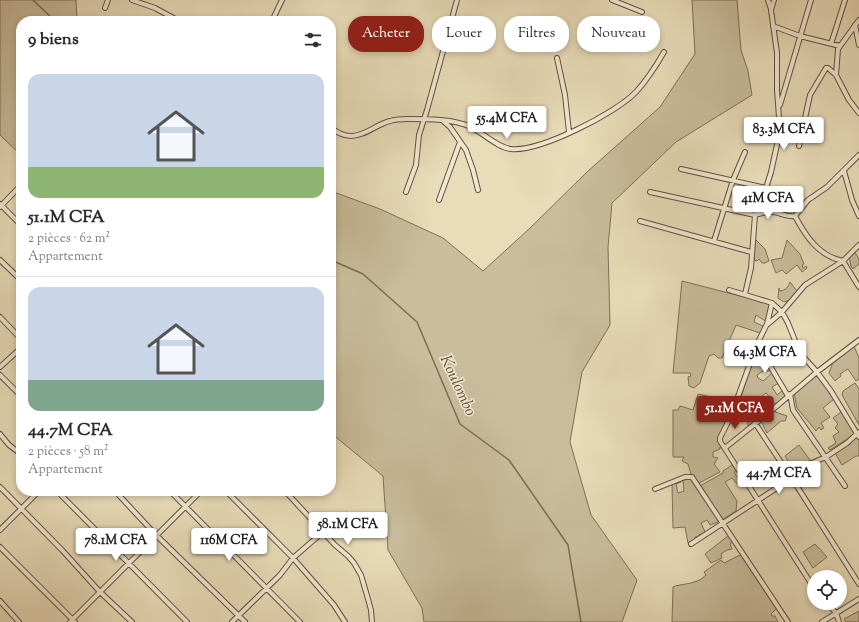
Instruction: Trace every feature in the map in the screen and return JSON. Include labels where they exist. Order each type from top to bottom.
[{"type":"street","points":[[105,8],[108,0]]},
{"type":"street","points":[[132,0],[155,8],[169,16]]},
{"type":"street","points":[[274,16],[282,0]]},
{"type":"street","points":[[406,192],[416,165],[419,135],[457,0]]},
{"type":"street","points":[[612,0],[642,12]]},
{"type":"street","points":[[745,294],[750,268],[755,215],[771,172],[780,130],[777,53],[771,10],[768,0]]},
{"type":"street","points":[[771,10],[774,0]]},
{"type":"street","points":[[779,107],[811,0]]},
{"type":"street","points":[[830,44],[845,0]]},
{"type":"street","points":[[836,75],[838,49],[859,20]]},
{"type":"street","points":[[855,25],[859,45]]},
{"type":"street","points":[[773,26],[800,36],[840,46]]},
{"type":"street","points":[[336,131],[351,136],[357,135],[390,121],[406,119],[443,121],[468,126],[505,148],[511,149],[530,147],[551,141],[594,122],[612,111],[636,92],[655,69],[664,52]]},
{"type":"street","points":[[557,58],[565,95],[569,132]]},
{"type":"street","points":[[799,146],[812,89],[826,68],[836,75],[848,100],[859,113]]},
{"type":"street","points":[[443,121],[450,127],[466,150],[470,159],[478,190]]},
{"type":"street","points":[[440,200],[460,142]]},
{"type":"street","points":[[714,241],[733,180],[745,152]]},
{"type":"street","points":[[795,216],[808,200],[827,187],[859,155]]},
{"type":"street","points":[[681,169],[766,188]]},
{"type":"street","points":[[844,171],[852,200],[859,216]]},
{"type":"street","points":[[16,190],[0,206],[16,220]]},
{"type":"street","points":[[650,192],[755,215],[764,212],[772,212],[795,216]]},
{"type":"street","points":[[795,216],[802,229],[824,254],[843,261],[859,287]]},
{"type":"street","points":[[640,220],[751,252]]},
{"type":"street","points":[[768,324],[782,312],[805,285],[843,261],[859,245]]},
{"type":"street","points":[[0,260],[16,275]]},
{"type":"street","points":[[691,544],[792,478],[807,465],[826,457],[858,435],[830,390],[817,372],[800,353],[782,312],[772,304],[729,290]]},
{"type":"street","points":[[772,304],[768,324],[757,344],[731,416],[720,438],[720,441],[807,577]]},
{"type":"street","points":[[0,318],[16,334]]},
{"type":"street","points":[[725,448],[771,412],[817,372],[859,340]]},
{"type":"street","points":[[757,344],[789,395],[793,410],[846,486]]},
{"type":"street","points":[[0,367],[16,353]]},
{"type":"street","points":[[0,375],[16,391]]},
{"type":"street","points":[[755,423],[792,478],[859,584]]},
{"type":"street","points":[[0,434],[16,450]]},
{"type":"street","points":[[655,489],[685,477],[692,477],[788,622]]},
{"type":"street","points":[[0,487],[22,508],[100,592],[132,622]]},
{"type":"street","points":[[0,530],[34,496]]},
{"type":"street","points":[[62,496],[187,622]]},
{"type":"street","points":[[119,496],[156,535],[245,622]]},
{"type":"street","points":[[175,496],[300,622]]},
{"type":"street","points":[[0,547],[72,621],[196,496]]},
{"type":"street","points":[[231,496],[293,558],[346,622]]},
{"type":"street","points":[[290,496],[335,545],[348,556],[361,574],[371,610],[372,622]]},
{"type":"street","points":[[232,622],[280,575],[293,558],[323,532],[346,515]]},
{"type":"street","points":[[822,622],[859,599]]},
{"type":"street","points":[[0,602],[19,622]]},
{"type":"street","points":[[833,610],[840,622]]},
{"type":"shaded area","points":[[0,0],[76,0],[77,16],[16,16],[16,150],[0,135]]},
{"type":"shaded area","points":[[692,0],[737,0],[741,50],[748,71],[752,95],[676,142],[612,203],[608,247],[610,325],[582,372],[570,442],[591,515],[637,580],[622,622],[424,622],[422,608],[388,550],[383,476],[336,437],[336,193],[380,209],[443,238],[483,271],[529,229],[587,172],[660,107],[695,54]]},
{"type":"shaded area","points":[[755,239],[765,249],[769,261],[762,263],[759,259],[757,261],[754,260]]},
{"type":"shaded area","points":[[787,240],[800,254],[804,264],[802,265],[803,268],[806,266],[807,268],[802,272],[797,265],[786,274],[782,270],[776,273],[771,260],[782,258]]},
{"type":"shaded area","points":[[854,251],[859,259],[859,264],[853,269],[849,256]]},
{"type":"shaded area","points":[[682,281],[771,304],[767,322],[756,315],[754,322],[765,327],[760,333],[736,325],[722,358],[718,358],[714,354],[709,356],[700,383],[694,388],[689,386],[688,377],[691,376],[690,373],[673,373]]},
{"type":"shaded area","points":[[790,282],[797,291],[790,300],[784,302],[778,298],[779,288],[780,291],[784,290],[788,287]]},
{"type":"shaded area","points":[[854,346],[859,358],[859,379],[856,381],[848,369],[840,374],[841,376],[835,381],[829,373],[833,362]]},
{"type":"shaded area","points":[[755,359],[759,365],[767,361],[771,371],[763,371],[757,375],[758,378],[763,381],[772,373],[779,383],[772,387],[777,395],[783,390],[786,396],[776,405],[766,393],[758,399],[762,406],[757,408],[762,417],[756,420],[753,418],[752,421],[755,422],[748,428],[748,420],[745,417],[746,414],[739,403]]},
{"type":"shaded area","points":[[817,375],[834,399],[823,408],[830,417],[821,423],[824,428],[821,430],[819,427],[816,431],[797,408],[794,393]]},
{"type":"shaded area","points":[[855,383],[859,389],[859,425],[842,395],[843,391]]},
{"type":"shaded area","points":[[698,394],[712,397],[710,402],[707,403],[703,414],[712,416],[716,412],[714,409],[721,402],[717,399],[733,403],[731,406],[728,405],[726,417],[728,419],[718,441],[722,446],[720,449],[713,452],[713,457],[718,458],[714,464],[720,472],[699,483],[691,474],[688,464],[682,461],[684,457],[673,457],[673,410],[678,410],[680,406],[693,410]]},
{"type":"shaded area","points":[[773,411],[787,416],[785,421],[781,421],[767,433],[761,421]]},
{"type":"shaded area","points":[[841,412],[855,434],[830,450],[828,448],[836,443],[833,436],[839,432],[835,428],[838,424],[833,418]]},
{"type":"shaded area","points":[[857,437],[859,440],[859,456],[856,456],[842,465],[835,453]]},
{"type":"shaded area","points":[[799,445],[810,460],[794,471],[785,456]]},
{"type":"shaded area","points":[[732,465],[737,470],[734,472],[737,477],[740,475],[744,481],[737,484],[732,478],[725,482],[737,501],[736,511],[722,520],[700,486],[723,473],[723,471]]},
{"type":"shaded area","points":[[692,479],[720,521],[710,525],[707,520],[701,523],[705,532],[702,535],[700,534],[695,537],[695,540],[688,543],[685,527],[673,528],[672,483],[681,480],[681,482],[676,484],[678,493],[684,491],[683,480]]},
{"type":"shaded area","points":[[728,536],[733,541],[730,544],[732,549],[721,554],[722,558],[711,563],[705,554]]},
{"type":"shaded area","points":[[815,544],[827,557],[813,568],[803,552]]},
{"type":"shaded area","points":[[742,554],[777,608],[771,614],[772,616],[775,616],[778,622],[672,622],[673,587],[700,580],[706,575],[704,572],[721,560],[724,563]]},
{"type":"shaded area","points":[[859,611],[859,622],[846,622],[844,619]]},
{"type":"waterway","name":"Koulombo","points":[[33,0],[50,16]]},
{"type":"waterway","name":"Koulombo","points":[[336,262],[363,274],[417,322],[460,424],[509,460],[568,545],[581,622]]}]
